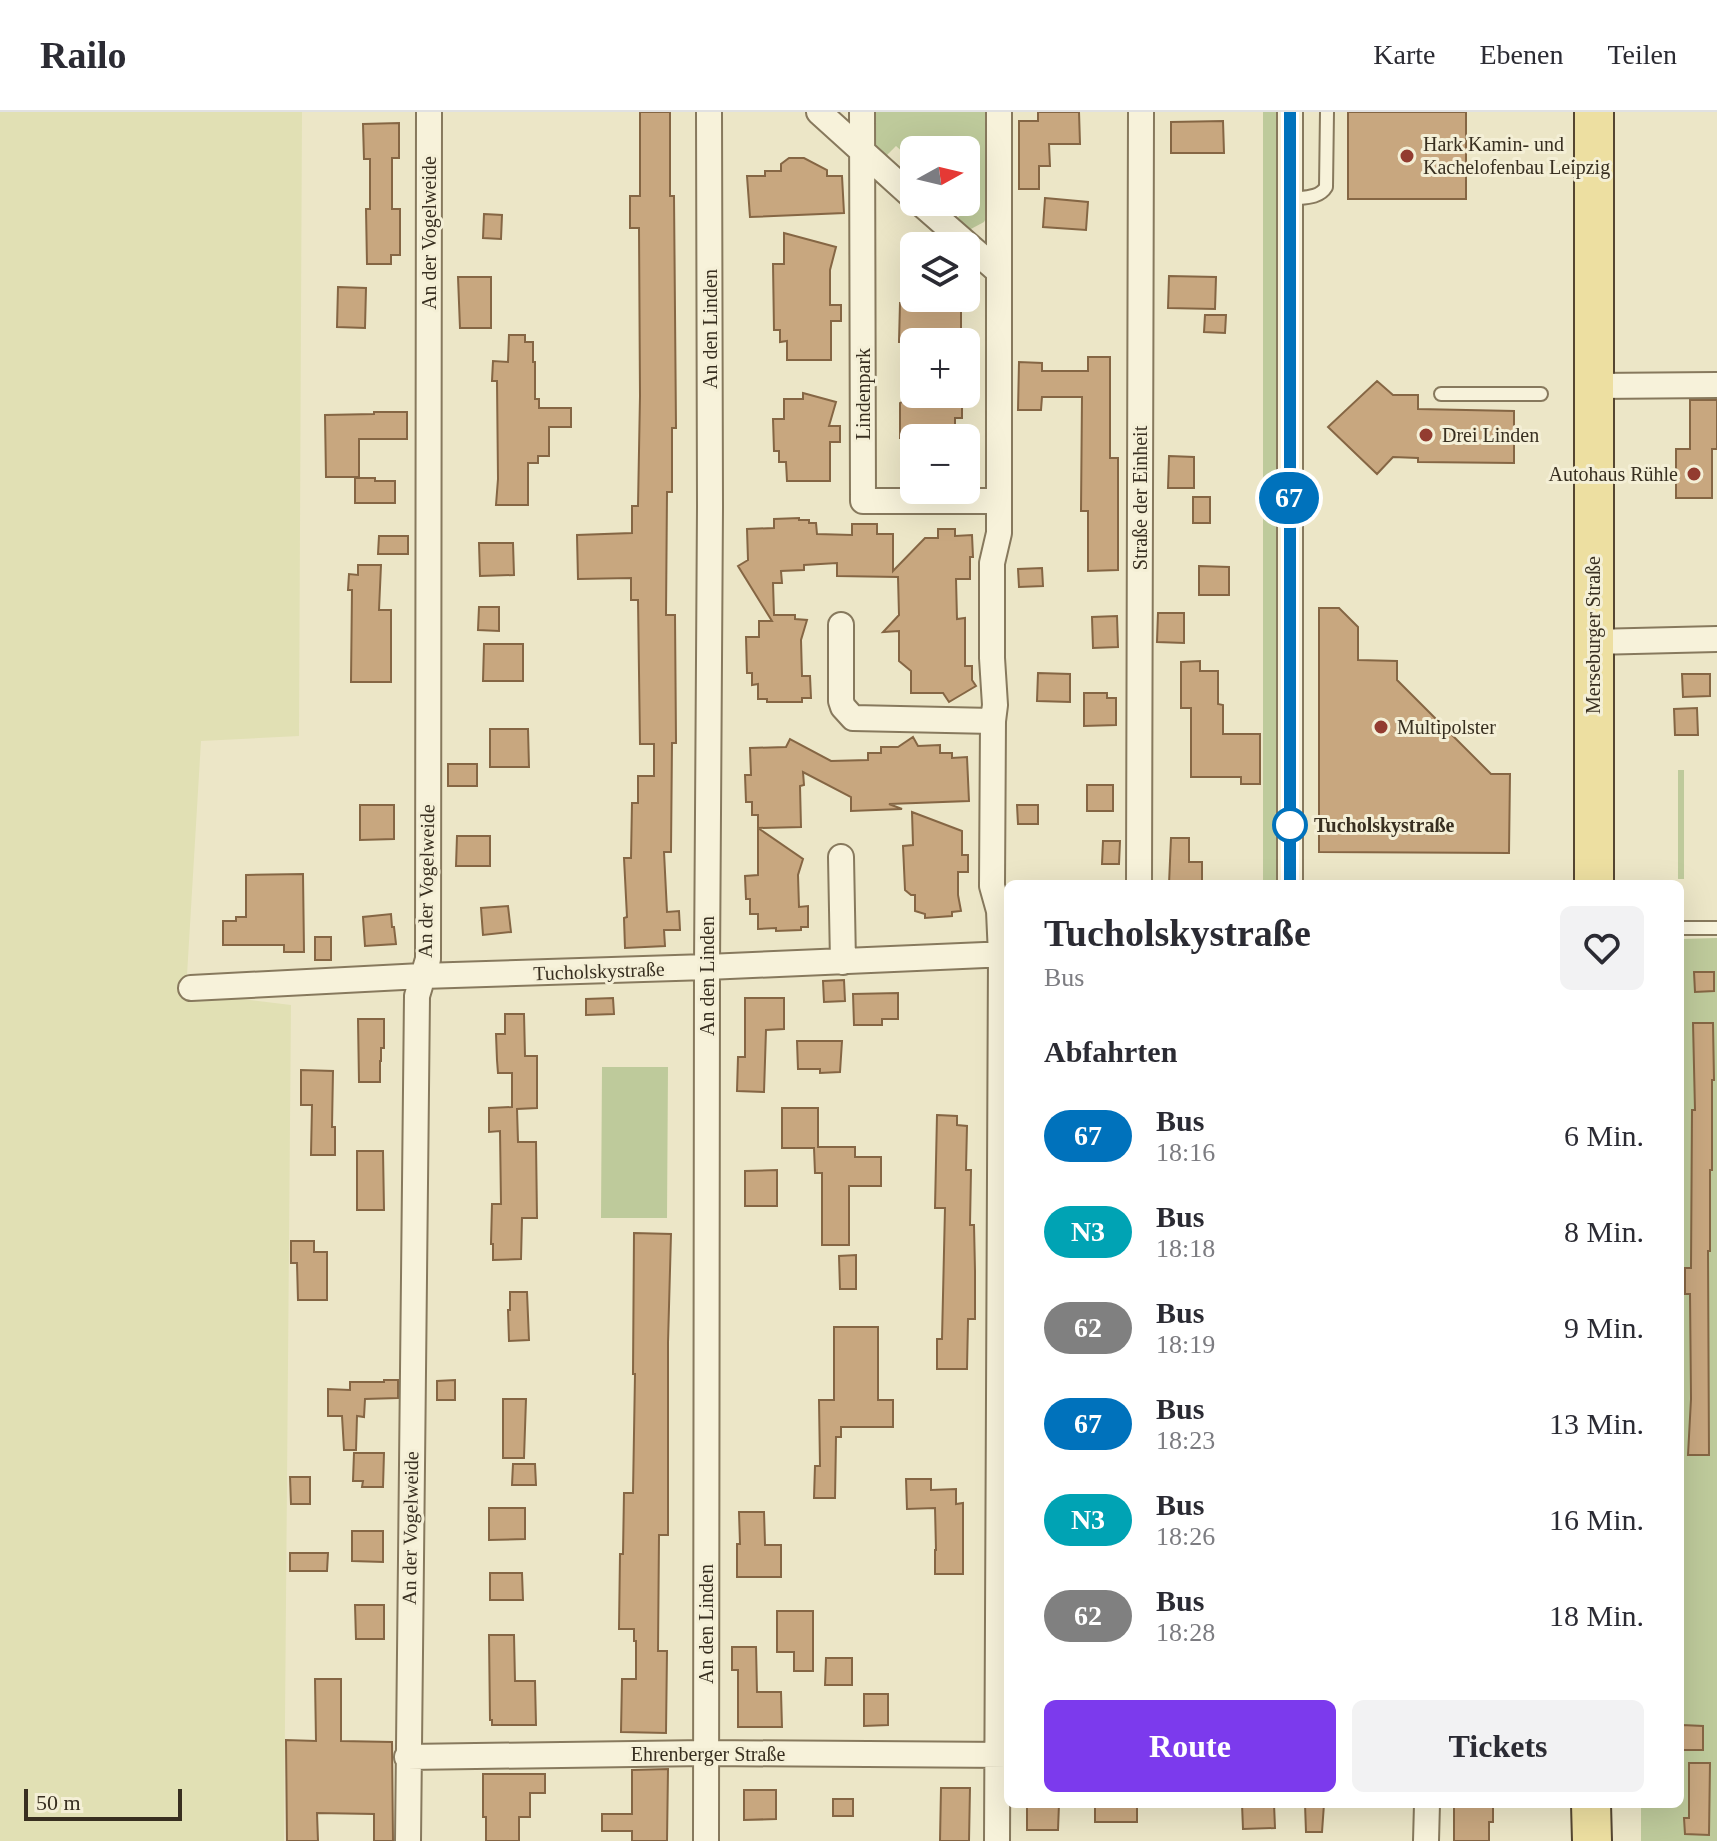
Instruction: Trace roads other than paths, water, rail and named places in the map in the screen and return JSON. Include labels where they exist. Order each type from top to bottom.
[{"type":"main road","name":"Merseburger Straße","points":[[1594,112],[1594,880]]},
{"type":"main road","points":[[1591,1808],[1592,1841]]},
{"type":"street","name":"An der Vogelweide","points":[[408,1841],[417,996],[428,959],[429,112]]},
{"type":"street","name":"An den Linden","points":[[706,1841],[709,112]]},
{"type":"street","points":[[819,112],[900,186]]},
{"type":"street","name":"Lindenpark","points":[[862,112],[863,501],[999,501]]},
{"type":"street","points":[[997,1841],[1002,1755],[1004,1487],[1004,954],[999,911],[992,886],[995,705],[992,563],[999,533],[999,112]]},
{"type":"street","name":"Straße der Einheit","points":[[1139,880],[1141,112]]},
{"type":"street","points":[[1290,112],[1290,880]]},
{"type":"street","points":[[935,216],[998,271]]},
{"type":"street","points":[[1594,386],[1717,385]]},
{"type":"street","points":[[841,625],[841,701],[853,718],[993,721]]},
{"type":"street","points":[[1593,642],[1717,639]]},
{"type":"street","points":[[841,857],[843,962]]},
{"type":"street","name":"Tucholskystraße","points":[[191,988],[1004,954]]},
{"type":"street","name":"Ehrenberger Straße","points":[[407,1757],[706,1753],[1002,1755]]},
{"type":"street","points":[[1426,1841],[1427,1808]]},
{"type":"lane","points":[[1290,199],[1315,196],[1326,187],[1327,112]]},
{"type":"lane","points":[[1441,394],[1541,394]]},
{"type":"lane","points":[[1684,928],[1717,928]]},
{"type":"place","name":"Hark Kamin- und Kachelofenbau Leipzig","points":[[1407,156]]},
{"type":"place","name":"Drei Linden","points":[[1426,435]]},
{"type":"place","name":"Autohaus Rühle","points":[[1694,474]]},
{"type":"place","name":"Multipolster","points":[[1381,727]]},
{"type":"place","name":"Tucholskystraße","points":[[1290,825]]}]
